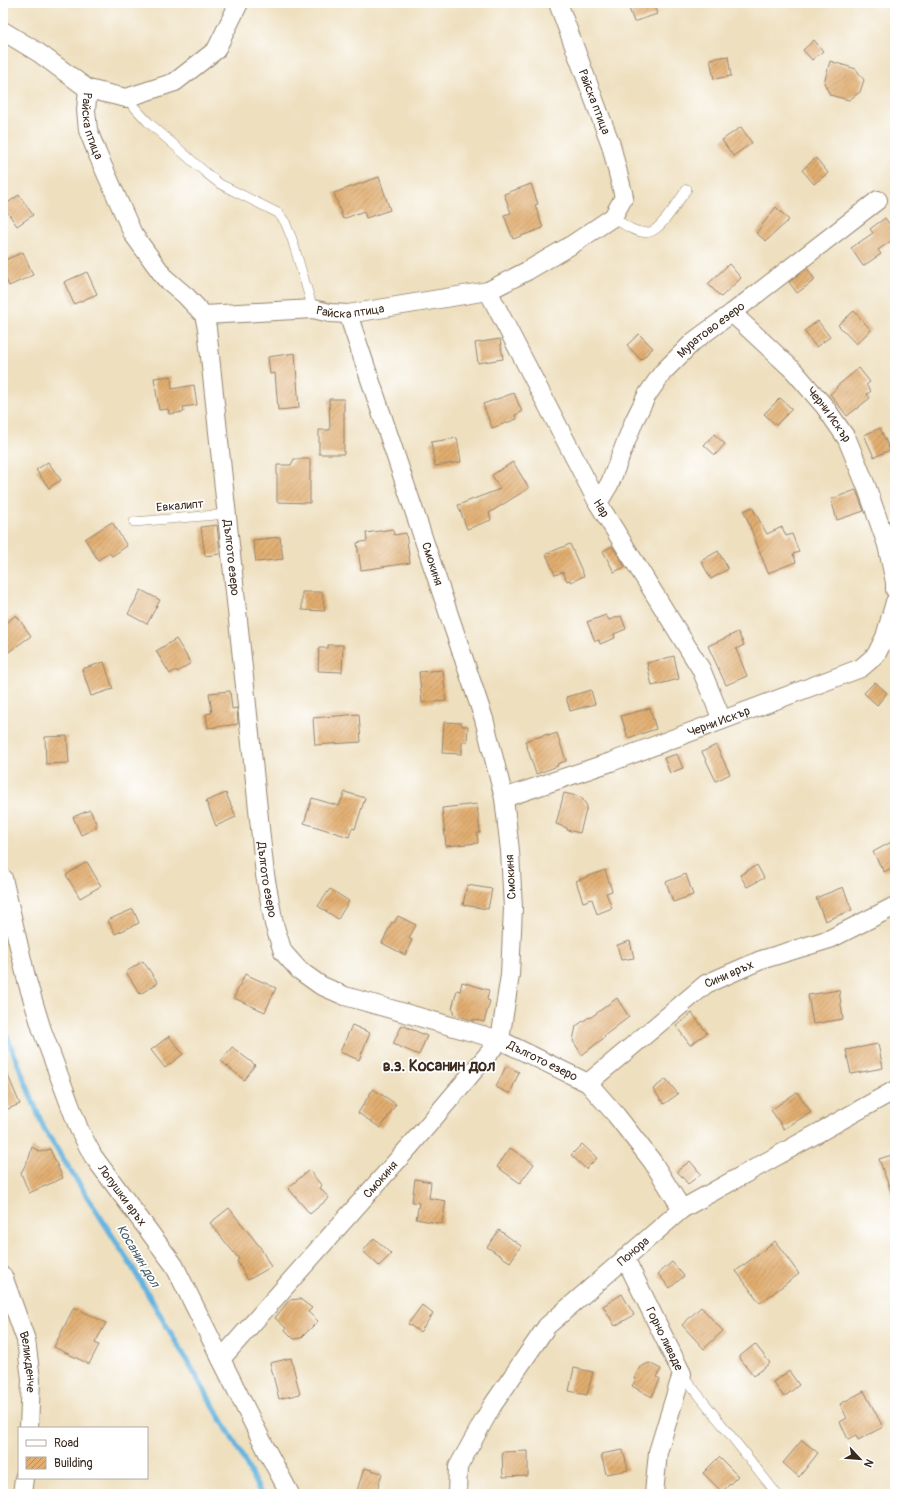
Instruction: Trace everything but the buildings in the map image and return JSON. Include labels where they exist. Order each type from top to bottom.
[{"type":"street","points":[[88,89],[126,98],[174,82],[216,50],[239,3]]},
{"type":"street","name":"Райска птица","points":[[3,31],[39,53],[88,89],[86,110],[88,130],[133,234],[165,278],[186,296],[204,315],[313,309],[330,313],[348,314],[488,291],[527,271],[573,244],[612,218],[624,197],[611,145],[558,3]]},
{"type":"street","name":"Муратово езеро","points":[[598,503],[610,483],[634,421],[647,396],[663,372],[694,340],[732,313],[878,200]]},
{"type":"street","name":"Нар","points":[[488,291],[598,503],[702,669],[722,720]]},
{"type":"street","name":"Черни Искър","points":[[732,313],[794,371],[825,407],[846,439],[867,488],[887,545],[895,582],[895,590]]},
{"type":"street","name":"Смокиня","points":[[221,1359],[411,1145],[500,1040],[510,975],[513,908],[510,851],[504,798],[484,719],[348,314]]},
{"type":"street","name":"Дългото езеро","points":[[204,315],[210,350],[265,875],[274,924],[282,952],[299,970],[320,985],[345,996],[500,1040],[588,1083],[616,1115],[652,1161],[682,1209]]},
{"type":"street","name":"Черни Искър","points":[[504,798],[611,762],[861,668],[876,655],[885,637],[895,602]]},
{"type":"street","name":"Лопушки връх","points":[[3,878],[27,981],[42,1030],[79,1129],[93,1156],[174,1265],[290,1494]]},
{"type":"street","name":"Сини връх","points":[[588,1083],[706,984],[761,960],[830,940],[895,906]]},
{"type":"street","name":"Понора","points":[[458,1494],[458,1467],[492,1406],[547,1326],[682,1209],[895,1090]]},
{"type":"street","name":"Горно ливаде","points":[[625,1258],[682,1374],[658,1452],[654,1494]]},
{"type":"street","name":"Великденче","points":[[3,1276],[26,1340],[31,1379],[29,1427]]},
{"type":"street","points":[[22,1494],[24,1479]]},
{"type":"lane","points":[[126,98],[148,122],[220,184],[278,213],[292,239],[313,309]]},
{"type":"lane","points":[[612,218],[628,227],[643,232],[651,232],[659,226],[687,189]]},
{"type":"lane","name":"Евкалипт","points":[[134,522],[227,514]]},
{"type":"lane","points":[[682,1374],[777,1494]]},
{"type":"waterway","name":"Косанин дол","points":[[3,1026],[44,1129],[131,1265],[238,1448],[261,1494]]},
{"type":"district","name":"в.з. Косанин дол","points":[[439,1066]]}]
